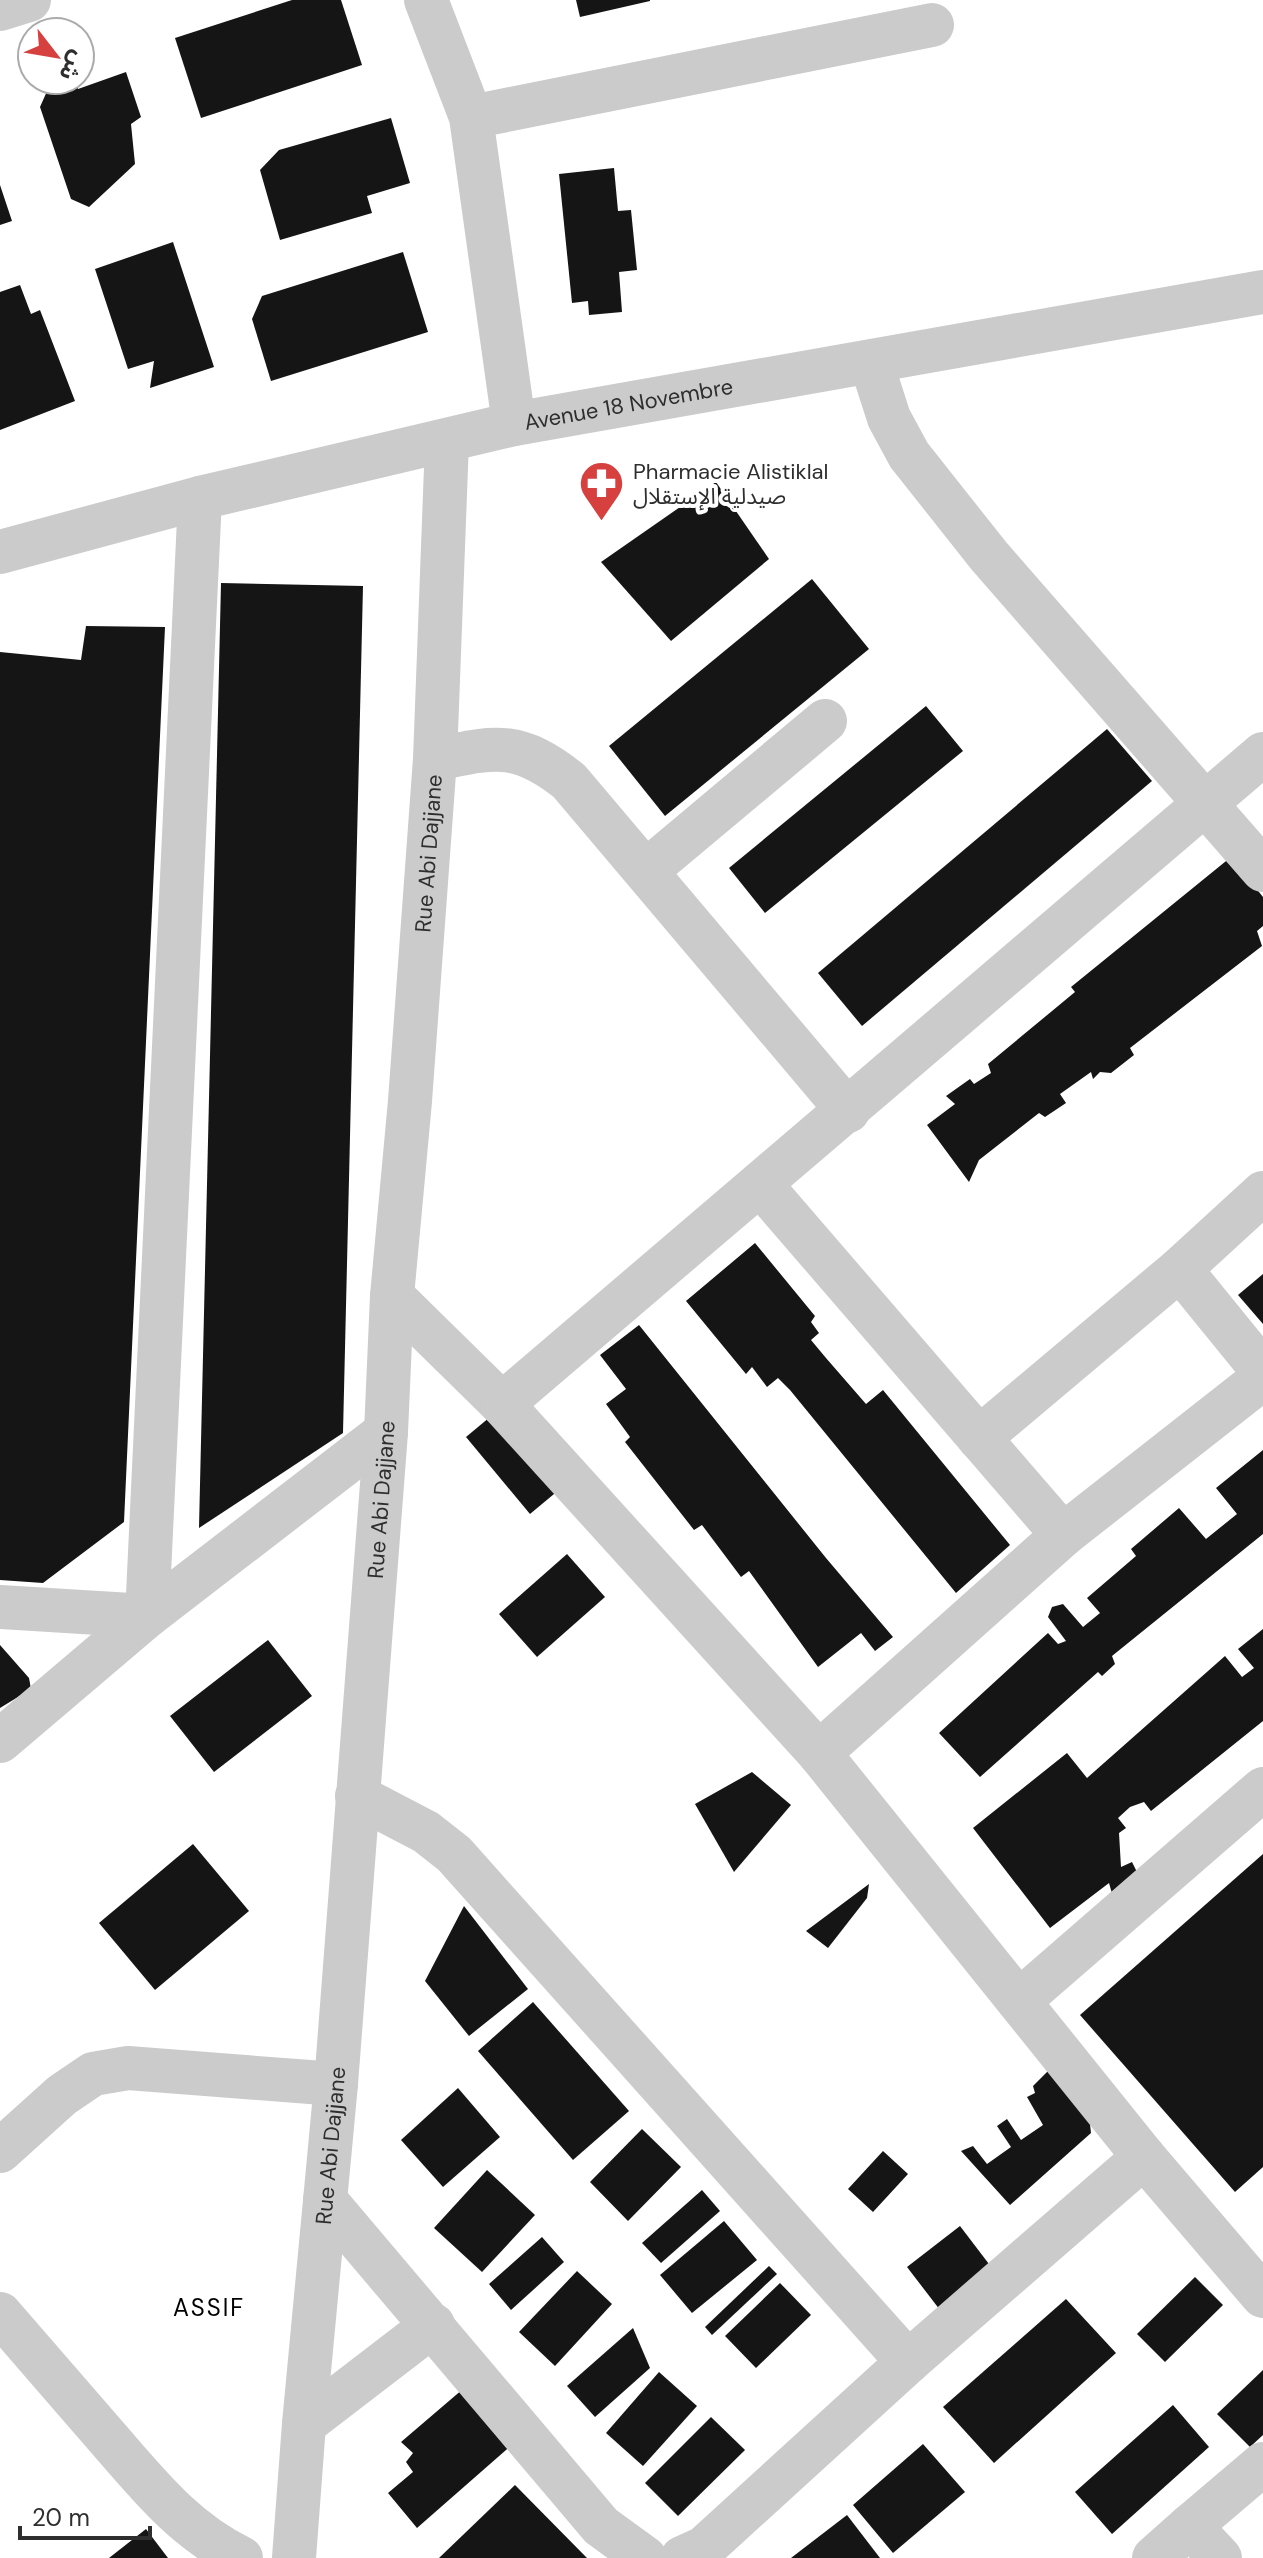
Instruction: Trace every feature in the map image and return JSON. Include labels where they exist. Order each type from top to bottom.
[{"type":"street","points":[[0,9],[29,0]]},
{"type":"street","points":[[426,0],[471,117],[514,424]]},
{"type":"street","points":[[471,117],[932,25]]},
{"type":"street","name":"Avenue 18 Novembre","points":[[0,552],[200,498],[514,424],[1263,292]]},
{"type":"street","points":[[871,362],[889,418],[909,455],[989,556],[1263,870]]},
{"type":"street","name":"Rue Abi Dajjane","points":[[294,2558],[336,2084],[386,1432],[392,1296],[435,759],[447,441]]},
{"type":"street","points":[[147,1616],[200,498]]},
{"type":"street","points":[[646,871],[825,721]]},
{"type":"street","points":[[435,759],[494,747],[523,753],[548,764],[569,781],[848,1111]]},
{"type":"street","points":[[502,1404],[1263,754]]},
{"type":"street","points":[[760,1184],[1063,1535]]},
{"type":"street","points":[[979,1438],[1180,1269],[1263,1193]]},
{"type":"street","points":[[1180,1269],[1263,1371]]},
{"type":"street","points":[[392,1296],[502,1404],[819,1753],[1144,2157],[1263,2296]]},
{"type":"street","points":[[819,1753],[1063,1535],[1263,1378]]},
{"type":"street","points":[[0,1741],[147,1616],[386,1432]]},
{"type":"street","points":[[0,1607],[147,1616]]},
{"type":"street","points":[[1019,2001],[1263,1789]]},
{"type":"street","points":[[357,1796],[426,1832],[454,1854],[908,2362]]},
{"type":"street","points":[[0,2151],[62,2095],[93,2074],[128,2068],[336,2084]]},
{"type":"street","points":[[682,2558],[704,2548],[908,2362],[1144,2157]]},
{"type":"street","points":[[325,2200],[601,2526],[645,2558]]},
{"type":"street","points":[[0,2314],[186,2525],[241,2558]]},
{"type":"street","points":[[304,2424],[433,2325]]},
{"type":"street","points":[[1154,2558],[1263,2464]]},
{"type":"street","points":[[1190,2526],[1220,2558]]},
{"type":"building","points":[[292,0],[341,0],[362,65],[201,118],[175,38]]},
{"type":"building","points":[[576,0],[650,0],[650,1],[580,17]]},
{"type":"building","points":[[126,72],[141,117],[131,124],[135,164],[89,207],[71,199],[40,107],[45,96],[96,96],[96,83]]},
{"type":"building","points":[[391,118],[410,183],[367,196],[372,213],[280,240],[260,170],[279,150]]},
{"type":"building","points":[[614,168],[618,211],[631,210],[637,270],[619,272],[622,312],[589,315],[588,301],[572,303],[559,174]]},
{"type":"building","points":[[0,185],[12,221],[0,225]]},
{"type":"building","points":[[173,242],[214,367],[150,388],[154,361],[128,369],[95,269]]},
{"type":"building","points":[[403,252],[428,332],[271,381],[252,319],[262,296]]},
{"type":"building","points":[[20,285],[31,314],[40,310],[75,401],[0,430],[0,292]]},
{"type":"building","points":[[716,482],[769,559],[671,641],[601,562]]},
{"type":"building","points":[[812,579],[869,649],[665,816],[609,746]]},
{"type":"building","points":[[221,583],[363,586],[343,1433],[199,1528]]},
{"type":"building","points":[[86,626],[165,627],[124,1522],[43,1583],[0,1580],[0,652],[81,660]]},
{"type":"building","points":[[926,706],[963,751],[765,913],[729,868]]},
{"type":"building","points":[[1107,729],[1152,781],[862,1026],[818,973]]},
{"type":"building","points":[[1231,857],[1263,897],[1263,926],[1257,931],[1262,946],[1130,1048],[1134,1055],[1111,1073],[1100,1072],[1093,1079],[1091,1072],[1060,1094],[1066,1103],[1045,1117],[1039,1113],[979,1160],[969,1182],[927,1125],[955,1104],[946,1096],[970,1079],[974,1084],[991,1073],[988,1064],[1075,992],[1071,987]]},
{"type":"building","points":[[755,1243],[815,1316],[811,1322],[819,1333],[811,1340],[826,1358],[866,1404],[883,1390],[1010,1545],[956,1593],[790,1390],[778,1378],[767,1387],[752,1367],[746,1374],[686,1301]]},
{"type":"building","points":[[1263,1274],[1263,1324],[1238,1295]]},
{"type":"building","points":[[639,1325],[893,1637],[875,1651],[861,1633],[818,1667],[749,1571],[741,1577],[702,1525],[694,1530],[625,1442],[630,1437],[606,1404],[626,1389],[600,1355]]},
{"type":"building","points":[[496,1412],[560,1489],[530,1514],[466,1437]]},
{"type":"building","points":[[1263,1450],[1263,1534],[1112,1656],[1115,1664],[1102,1676],[1098,1672],[980,1777],[939,1733],[1048,1633],[1058,1644],[1066,1641],[1048,1617],[1052,1607],[1063,1604],[1083,1627],[1100,1613],[1087,1598],[1136,1556],[1131,1549],[1179,1508],[1206,1539],[1237,1514],[1216,1488]]},
{"type":"building","points":[[567,1554],[605,1597],[537,1657],[499,1614]]},
{"type":"building","points":[[1263,1629],[1263,1721],[1151,1811],[1144,1802],[1130,1807],[1118,1818],[1126,1828],[1119,1833],[1121,1867],[1132,1862],[1137,1872],[1113,1897],[1109,1883],[1050,1928],[973,1828],[1067,1753],[1087,1778],[1225,1656],[1242,1677],[1254,1668],[1238,1649]]},
{"type":"building","points":[[268,1640],[312,1696],[214,1772],[170,1716]]},
{"type":"building","points":[[0,1645],[29,1678],[31,1689],[0,1708]]},
{"type":"building","points":[[752,1772],[791,1805],[734,1872],[695,1804]]},
{"type":"building","points":[[193,1844],[249,1911],[155,1990],[99,1923]]},
{"type":"building","points":[[1263,1854],[1263,2167],[1235,2192],[1080,2015]]},
{"type":"building","points":[[869,1884],[867,1898],[828,1948],[806,1931]]},
{"type":"building","points":[[464,1906],[528,1989],[469,2036],[425,1981]]},
{"type":"building","points":[[533,2002],[629,2111],[573,2160],[478,2051]]},
{"type":"building","points":[[1051,2068],[1088,2106],[1091,2133],[1010,2205],[961,2151],[973,2146],[987,2164],[1011,2147],[997,2126],[1007,2119],[1021,2140],[1043,2125],[1027,2097],[1035,2093],[1033,2086]]},
{"type":"building","points":[[458,2088],[500,2137],[443,2187],[401,2140]]},
{"type":"building","points":[[642,2129],[681,2167],[628,2221],[590,2182]]},
{"type":"building","points":[[883,2151],[908,2174],[873,2212],[848,2189]]},
{"type":"building","points":[[487,2170],[535,2215],[482,2272],[434,2228]]},
{"type":"building","points":[[702,2190],[720,2211],[661,2263],[642,2243]]},
{"type":"building","points":[[724,2221],[757,2260],[692,2313],[660,2275]]},
{"type":"building","points":[[960,2226],[992,2268],[940,2310],[907,2267]]},
{"type":"building","points":[[542,2237],[564,2262],[511,2310],[489,2284]]},
{"type":"building","points":[[769,2266],[777,2274],[712,2335],[705,2327]]},
{"type":"building","points":[[577,2271],[612,2304],[555,2366],[519,2332]]},
{"type":"building","points":[[1195,2277],[1223,2305],[1165,2362],[1137,2334]]},
{"type":"building","points":[[780,2283],[811,2315],[756,2368],[725,2336]]},
{"type":"building","points":[[1066,2299],[1116,2353],[994,2463],[943,2407]]},
{"type":"building","points":[[633,2328],[650,2368],[595,2417],[567,2386]]},
{"type":"building","points":[[1263,2370],[1263,2435],[1250,2447],[1217,2414]]},
{"type":"building","points":[[659,2372],[697,2406],[643,2466],[606,2433]]},
{"type":"building","points":[[470,2383],[514,2443],[417,2528],[388,2493],[413,2472],[406,2462],[413,2453],[401,2442]]},
{"type":"building","points":[[1173,2405],[1209,2447],[1112,2534],[1075,2492]]},
{"type":"building","points":[[711,2417],[745,2450],[678,2516],[645,2483]]},
{"type":"building","points":[[923,2444],[965,2492],[893,2553],[853,2505]]},
{"type":"building","points":[[515,2485],[587,2558],[439,2558]]},
{"type":"building","points":[[847,2515],[880,2558],[791,2558]]},
{"type":"building","points":[[146,2529],[168,2558],[109,2558]]},
{"type":"place","name":"Pharmacie Alistiklal صيدلية الإستقلال","points":[[602,523]]},
{"type":"district","name":"ASSIF","points":[[209,2308]]}]
